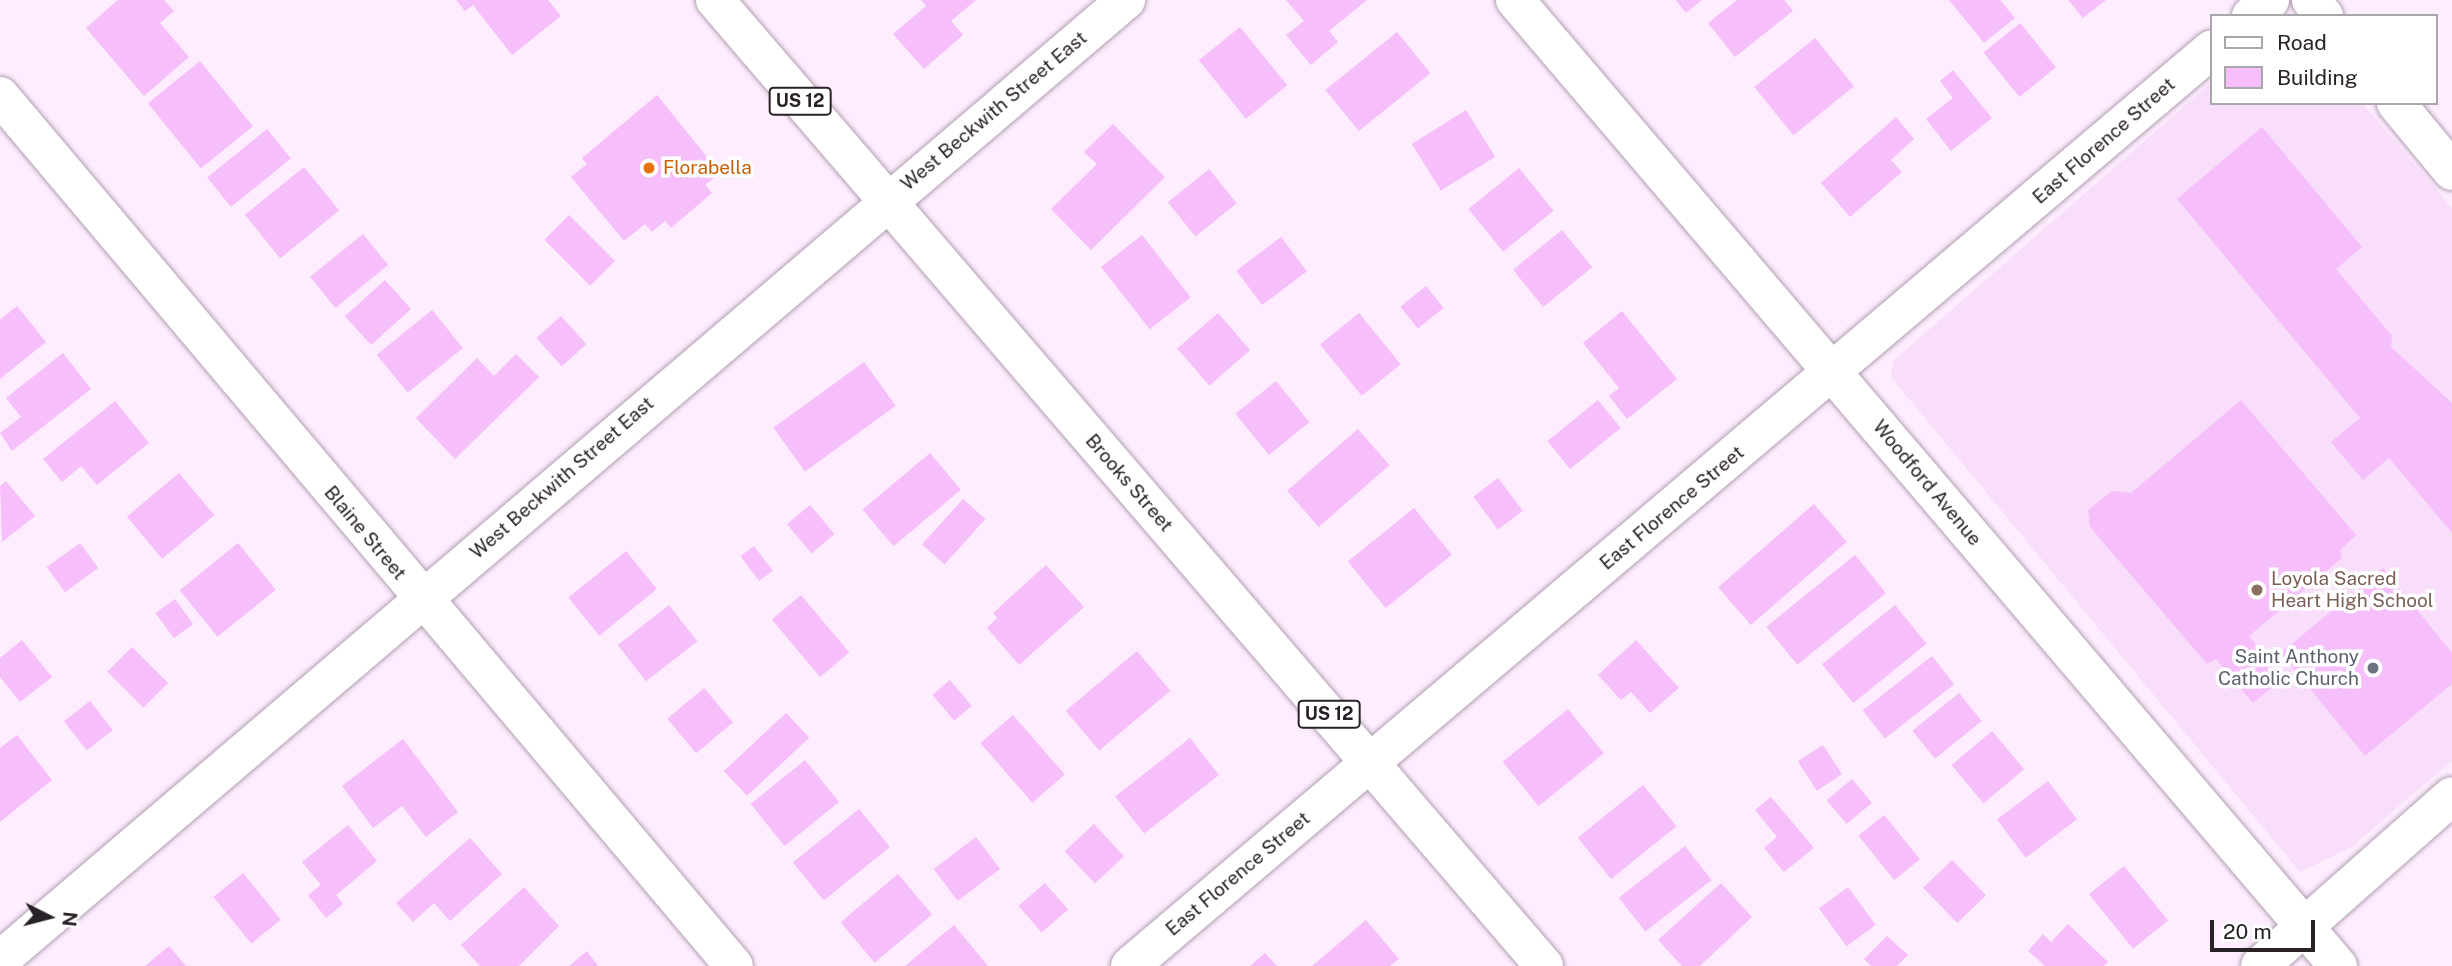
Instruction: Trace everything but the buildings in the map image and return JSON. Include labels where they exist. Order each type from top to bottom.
[{"type":"main road","name":"Brooks Street","points":[[715,0],[1544,966]]},
{"type":"main road","name":"West Beckwith Street East","points":[[0,960],[1126,0]]},
{"type":"main road","name":"Woodford Avenue","points":[[1515,0],[2338,966]]},
{"type":"main road","points":[[2253,14],[2270,0]]},
{"type":"main road","name":"East Florence Street","points":[[1130,966],[2210,51]]},
{"type":"main road","name":"Blaine Street","points":[[0,96],[422,600],[734,966]]},
{"type":"main road","points":[[2398,105],[2452,172]]},
{"type":"main road","points":[[2260,966],[2452,796]]},
{"type":"shaded area","name":"Loyola Sacred Heart High School","points":[[2210,84],[2210,105],[2364,105],[2452,208],[2452,761],[2350,848],[2300,872],[1891,377],[1893,361]]},
{"type":"place","name":"Florabella","points":[[649,168]]},
{"type":"place","name":"Loyola Sacred Heart High School","points":[[2257,590]]},
{"type":"place","name":"Saint Anthony Catholic Church","points":[[2373,668]]}]
